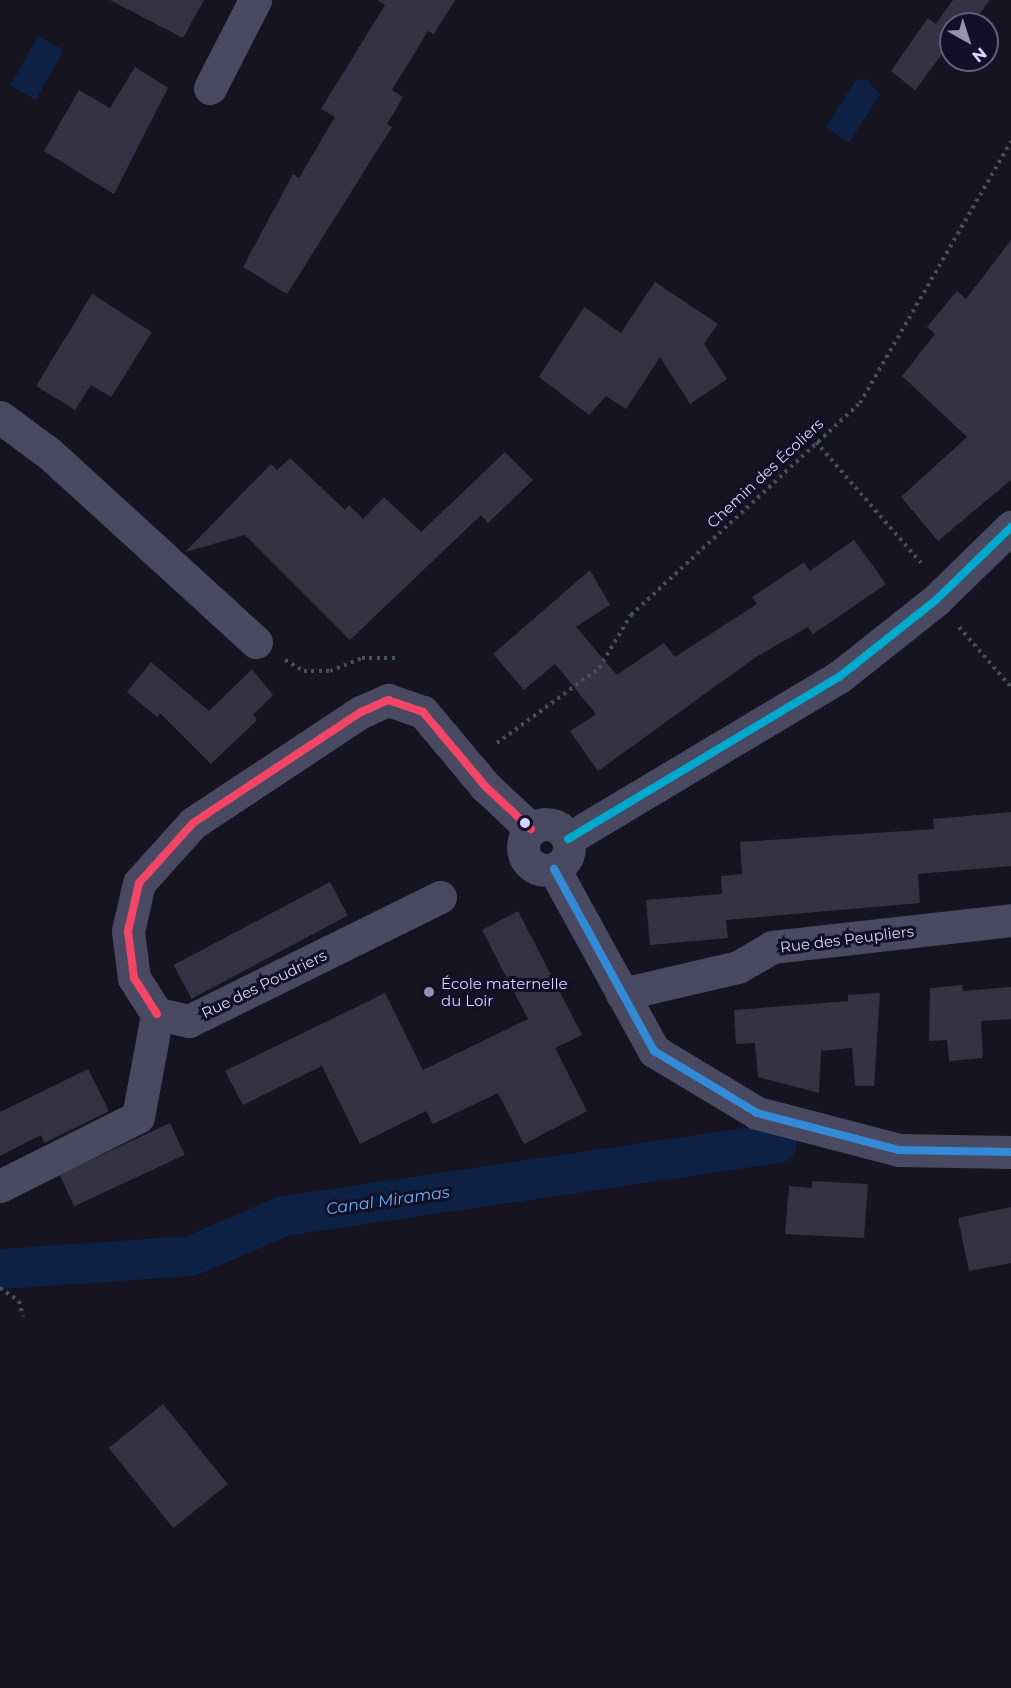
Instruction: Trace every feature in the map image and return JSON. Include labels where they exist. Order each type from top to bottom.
[{"type":"street","points":[[210,88],[255,0]]},
{"type":"street","points":[[0,417],[50,454],[256,642]]},
{"type":"street","points":[[568,839],[839,677],[936,600],[1011,527]]},
{"type":"street","points":[[0,1186],[138,1117],[157,1014],[134,978],[128,932],[139,883],[193,823],[361,712],[388,700],[423,712],[468,765],[531,829]]},
{"type":"street","points":[[531,829],[552,824],[568,839],[568,853],[554,869]]},
{"type":"street","points":[[531,829],[522,848],[527,862],[554,869],[654,1051],[757,1113],[899,1150],[1011,1152]]},
{"type":"street","name":"Rue des Poudriers","points":[[157,1014],[189,1021],[440,897]]},
{"type":"street","name":"Rue des Peupliers","points":[[622,994],[738,967],[772,947],[1011,920]]},
{"type":"path","name":"Chemin des Écoliers","points":[[468,765],[599,668],[631,615],[860,403],[1011,141]]},
{"type":"path","points":[[816,442],[934,577],[936,600],[1011,687]]},
{"type":"path","points":[[256,642],[304,671],[330,671],[362,658],[395,658]]},
{"type":"path","points":[[0,1288],[19,1301],[23,1317]]},
{"type":"water","points":[[38,36],[63,50],[36,100],[10,86]]},
{"type":"water","points":[[867,79],[880,95],[849,143],[826,127],[856,80]]},
{"type":"building","points":[[110,0],[204,0],[183,38]]},
{"type":"building","points":[[377,0],[455,0],[434,34],[428,31],[392,90],[403,97],[387,124],[392,127],[287,294],[243,267],[293,174],[299,178],[335,117],[321,109],[385,5]]},
{"type":"building","points":[[953,0],[990,0],[981,12],[944,12]]},
{"type":"building","points":[[928,18],[936,24],[939,20],[939,58],[915,90],[891,71]]},
{"type":"building","points":[[135,67],[168,88],[114,194],[44,151],[79,90],[110,108]]},
{"type":"building","points":[[1011,240],[1011,480],[938,541],[901,497],[967,437],[902,376],[935,334],[927,327],[957,291],[966,299]]},
{"type":"building","points":[[655,282],[718,324],[704,344],[727,379],[690,404],[660,357],[626,409],[606,396],[589,415],[539,377],[584,307],[621,333]]},
{"type":"building","points":[[92,294],[152,332],[111,397],[91,385],[75,410],[36,386]]},
{"type":"building","points":[[505,452],[533,480],[488,523],[481,515],[350,640],[245,535],[185,552],[271,464],[277,470],[290,458],[345,510],[349,505],[363,519],[384,497],[421,532]]},
{"type":"building","points":[[854,540],[886,584],[813,634],[808,627],[756,657],[598,771],[570,731],[596,714],[555,664],[524,690],[493,654],[590,570],[610,605],[576,627],[617,675],[664,643],[675,657],[757,604],[752,597],[804,562],[810,571]]},
{"type":"building","points":[[151,662],[209,711],[252,669],[273,695],[253,715],[257,720],[211,764],[160,713],[157,717],[127,692]]},
{"type":"building","points":[[1011,812],[1011,866],[918,874],[920,903],[726,920],[728,938],[650,945],[646,900],[722,894],[721,876],[742,874],[740,842],[934,829],[933,819]]},
{"type":"building","points":[[330,882],[348,916],[192,999],[174,965]]},
{"type":"building","points":[[518,911],[582,1035],[555,1048],[587,1111],[524,1144],[498,1093],[433,1124],[426,1111],[360,1144],[322,1066],[243,1105],[225,1071],[385,993],[423,1070],[528,1019],[482,930]]},
{"type":"building","points":[[962,985],[963,991],[1011,987],[1011,1019],[981,1021],[983,1058],[949,1061],[947,1040],[929,1041],[930,988]]},
{"type":"building","points":[[880,993],[874,1086],[855,1086],[852,1048],[821,1051],[819,1093],[758,1077],[755,1043],[736,1044],[734,1010],[848,1001],[848,995]]},
{"type":"building","points":[[88,1069],[109,1111],[44,1143],[41,1135],[0,1156],[0,1112]]},
{"type":"building","points":[[170,1123],[185,1155],[74,1206],[59,1175]]},
{"type":"building","points":[[812,1181],[868,1184],[864,1238],[785,1234],[789,1186],[812,1188]]},
{"type":"building","points":[[1011,1207],[1011,1263],[969,1271],[958,1218]]},
{"type":"building","points":[[163,1404],[228,1484],[173,1528],[109,1448]]},
{"type":"waterway","name":"Canal Miramas","points":[[4,1269],[191,1256],[284,1216],[777,1143]]},
{"type":"transit line","points":[[568,839],[839,677],[936,600],[1011,527]]},
{"type":"transit line","points":[[157,1014],[134,978],[128,931],[139,883],[193,823],[361,712],[388,700],[423,712],[485,786],[531,829]]},
{"type":"transit line","points":[[554,869],[654,1051],[757,1113],[899,1150],[1011,1152]]},
{"type":"place","name":"École maternelle du Loir","points":[[429,992]]}]
